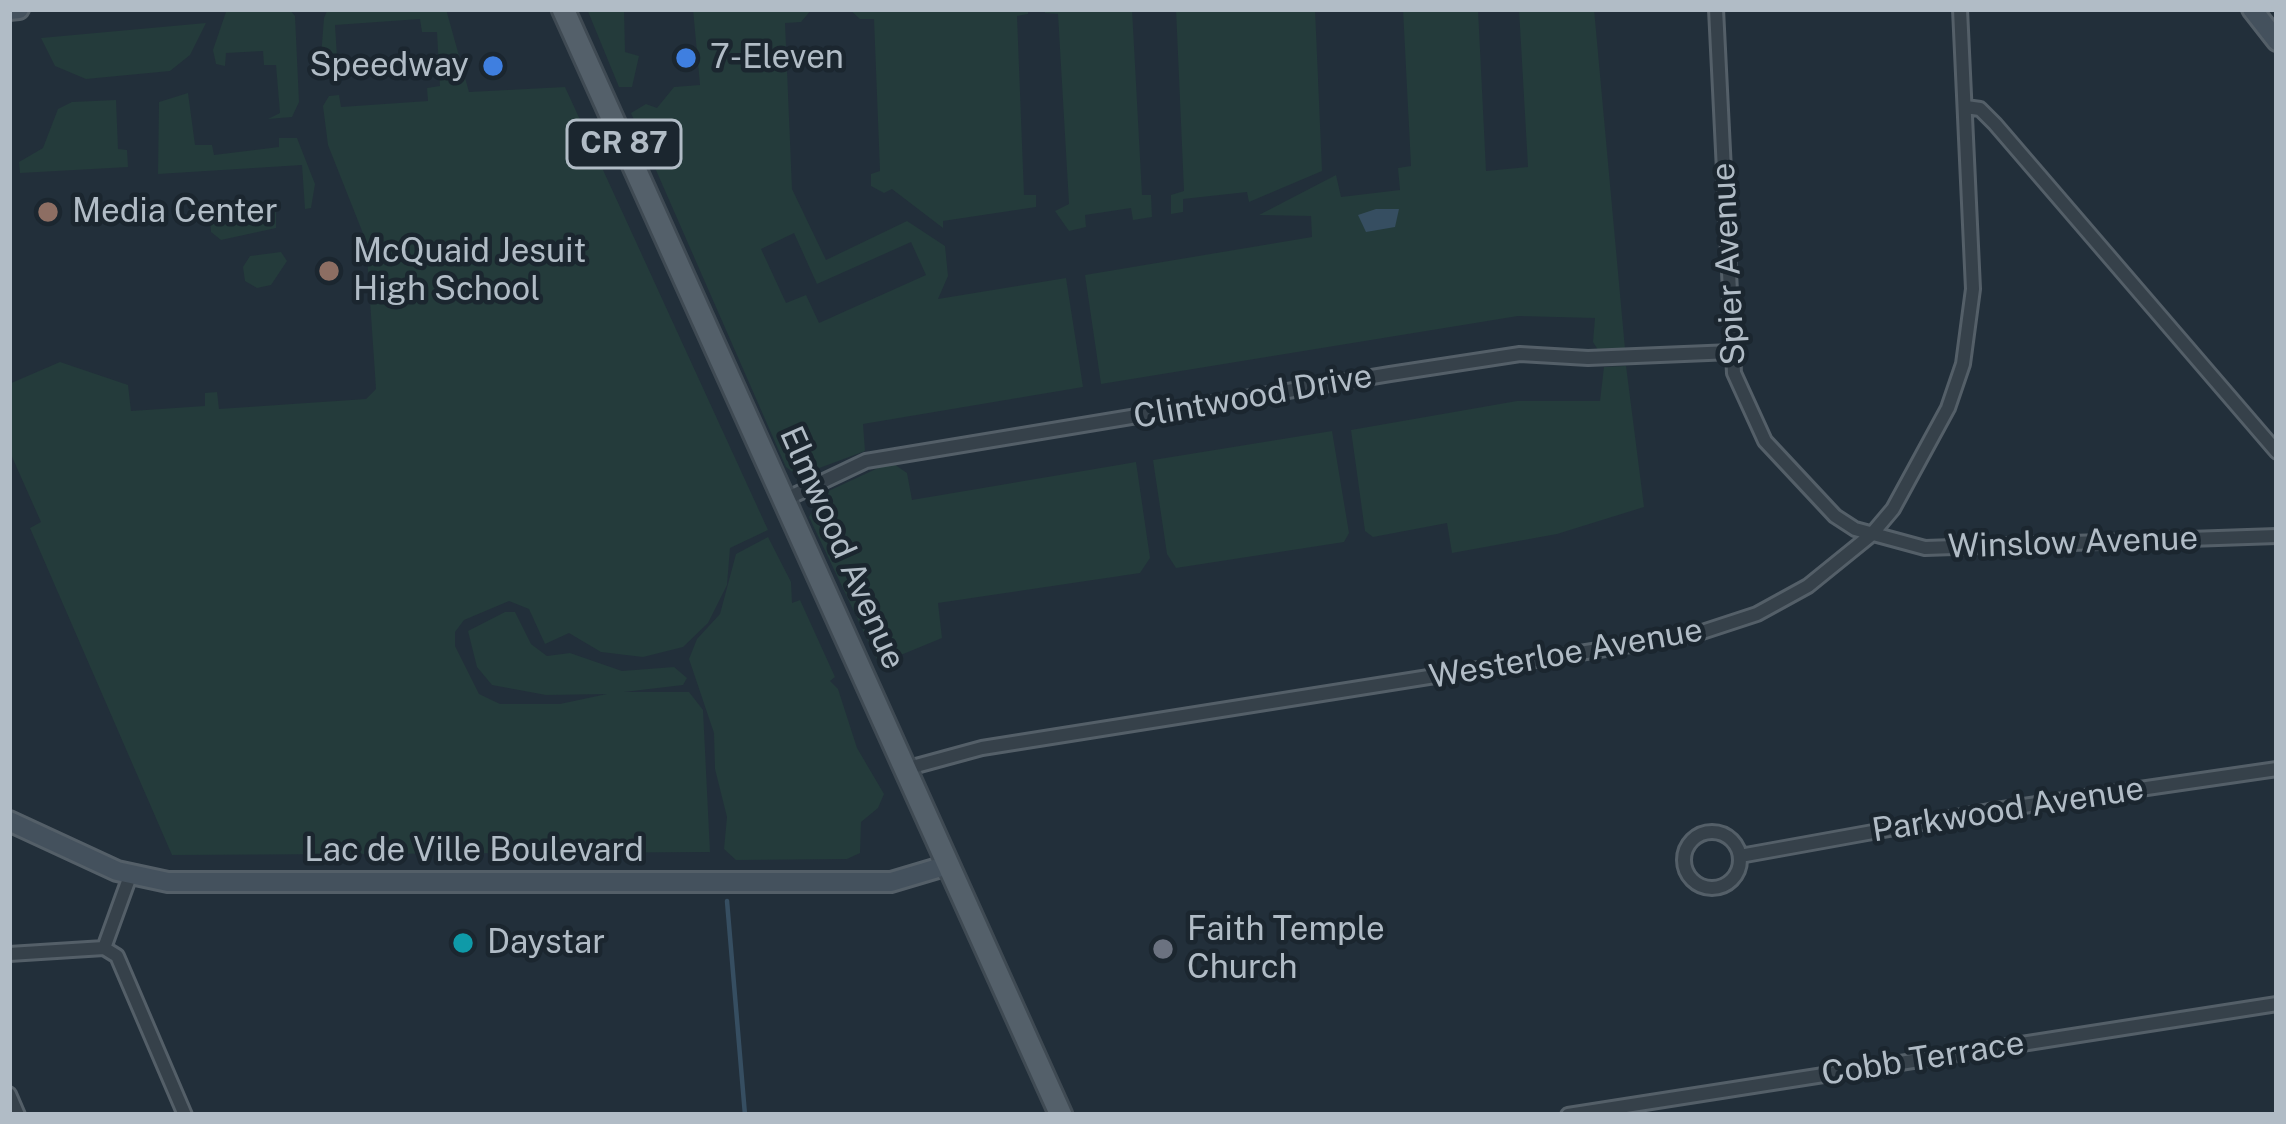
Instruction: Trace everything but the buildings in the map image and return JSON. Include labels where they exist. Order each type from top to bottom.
[{"type":"main road","name":"Elmwood Avenue","points":[[562,9],[1061,1115]]},
{"type":"street","points":[[9,10],[19,9]]},
{"type":"street","name":"Spier Avenue","points":[[1716,9],[1732,352],[1742,398],[1765,441],[1835,516],[1871,535]]},
{"type":"street","name":"Westerloe Avenue","points":[[905,770],[982,748],[1693,635],[1782,601],[1871,535],[1906,490],[1948,408],[1969,340],[1973,289],[1960,9]]},
{"type":"street","points":[[2252,9],[2277,41]]},
{"type":"street","points":[[1966,107],[1980,109],[1995,124],[2277,452]]},
{"type":"street","name":"Clintwood Drive","points":[[784,500],[884,457],[1390,374],[1520,354],[1588,358],[1732,352]]},
{"type":"street","name":"Winslow Avenue","points":[[1871,535],[1924,548],[2277,536]]},
{"type":"street","name":"Parkwood Avenue","points":[[1740,856],[2277,769]]},
{"type":"street","name":"Lac de Ville Boulevard","points":[[9,821],[130,876],[188,883],[891,882],[948,866]]},
{"type":"street","name":"Parkwood Avenue","points":[[1707,832],[1732,840],[1740,856],[1737,874],[1713,888],[1695,882],[1685,866],[1692,841],[1707,832]]},
{"type":"street","points":[[104,949],[130,876]]},
{"type":"street","points":[[9,954],[104,949],[117,956],[185,1115]]},
{"type":"street","name":"Cobb Terrace","points":[[1568,1115],[2277,1004]]},
{"type":"street","points":[[9,1094],[18,1115]]},
{"type":"green space","points":[[227,9],[289,9],[295,16],[299,102],[292,117],[268,119],[280,113],[276,65],[264,65],[263,51],[226,53],[225,66],[216,64],[213,50]]},
{"type":"green space","name":"McQuaid Jesuit High School","points":[[446,9],[469,92],[565,87],[768,530],[730,548],[727,585],[708,623],[683,647],[643,657],[601,652],[569,633],[545,644],[529,609],[509,601],[464,620],[455,632],[455,646],[479,694],[500,704],[560,704],[607,694],[546,695],[492,685],[477,667],[468,631],[505,612],[515,612],[531,644],[547,656],[570,653],[622,671],[674,667],[687,678],[683,685],[624,692],[689,692],[703,710],[710,852],[172,855],[30,528],[41,522],[9,450],[9,384],[60,362],[128,385],[131,411],[205,406],[205,393],[217,392],[219,409],[366,399],[376,389],[366,241],[328,145],[323,106],[329,96],[339,95],[341,107],[428,101],[427,88],[440,86],[437,32],[422,32],[420,19],[335,25],[338,73],[331,79],[320,69],[324,18],[327,11]]},
{"type":"green space","points":[[587,9],[624,9],[625,52],[639,56],[632,87],[619,87]]},
{"type":"green space","points":[[693,9],[812,9],[801,22],[785,23],[792,189],[826,260],[907,221],[945,246],[948,276],[938,299],[1066,278],[1083,387],[863,424],[865,451],[798,476],[786,467],[631,113],[646,104],[657,108],[674,87],[700,85]],"holes":[[[794,233],[817,284],[911,242],[926,275],[819,323],[806,295],[786,303],[761,249]]]},
{"type":"green space","points":[[849,9],[1028,9],[1028,14],[1017,16],[1024,195],[1036,195],[1036,207],[943,221],[943,228],[892,189],[884,193],[871,186],[871,174],[880,171],[874,19],[860,19]]},
{"type":"green space","points":[[1045,9],[1132,9],[1142,195],[1151,195],[1152,217],[1133,220],[1131,208],[1085,215],[1086,227],[1069,231],[1055,211],[1069,204],[1058,14],[1045,13]]},
{"type":"green space","points":[[1176,9],[1315,9],[1322,171],[1249,202],[1247,192],[1183,199],[1183,212],[1171,214],[1171,195],[1184,191]]},
{"type":"green space","points":[[1403,9],[1478,9],[1486,171],[1528,167],[1519,9],[1594,9],[1625,349],[1598,350],[1593,342],[1595,318],[1518,316],[1101,384],[1085,275],[1312,237],[1311,216],[1259,215],[1336,175],[1341,197],[1400,190],[1398,168],[1411,166]]},
{"type":"green space","points":[[206,23],[190,55],[170,71],[86,79],[55,66],[41,38]]},
{"type":"green space","points":[[188,93],[195,145],[212,145],[214,155],[279,147],[279,138],[297,138],[315,184],[311,208],[305,209],[302,165],[158,174],[159,102]]},
{"type":"green space","points":[[116,100],[118,149],[127,150],[128,167],[20,173],[19,162],[43,148],[58,109],[72,102]]},
{"type":"green space","points":[[276,212],[276,228],[221,240],[211,232],[210,217]]},
{"type":"green space","points":[[281,252],[287,261],[271,285],[257,288],[245,281],[243,267],[250,256]]},
{"type":"green space","points":[[1626,366],[1644,507],[1557,534],[1452,553],[1447,523],[1373,537],[1365,531],[1351,430],[1517,401],[1600,401],[1604,367]]},
{"type":"green space","points":[[1332,431],[1349,533],[1344,542],[1176,568],[1167,554],[1153,460]]},
{"type":"green space","points":[[891,462],[907,473],[912,500],[1136,462],[1150,558],[1140,573],[938,603],[942,638],[879,664],[809,517],[822,494]]},
{"type":"green space","points":[[768,537],[791,582],[792,603],[800,600],[835,677],[830,681],[838,689],[857,748],[884,794],[878,808],[861,822],[860,853],[847,859],[736,860],[724,849],[727,817],[715,769],[714,733],[689,659],[697,639],[720,614],[736,554]]},
{"type":"water","points":[[1399,209],[1395,227],[1366,232],[1358,215]]},
{"type":"waterway","points":[[727,901],[745,1115]]},
{"type":"place","name":"7-Eleven","points":[[686,58]]},
{"type":"place","name":"Speedway","points":[[493,66]]},
{"type":"place","name":"Media Center","points":[[48,212]]},
{"type":"place","name":"McQuaid Jesuit High School","points":[[329,271]]},
{"type":"place","name":"Daystar","points":[[463,943]]},
{"type":"place","name":"Faith Temple Church","points":[[1163,949]]}]
